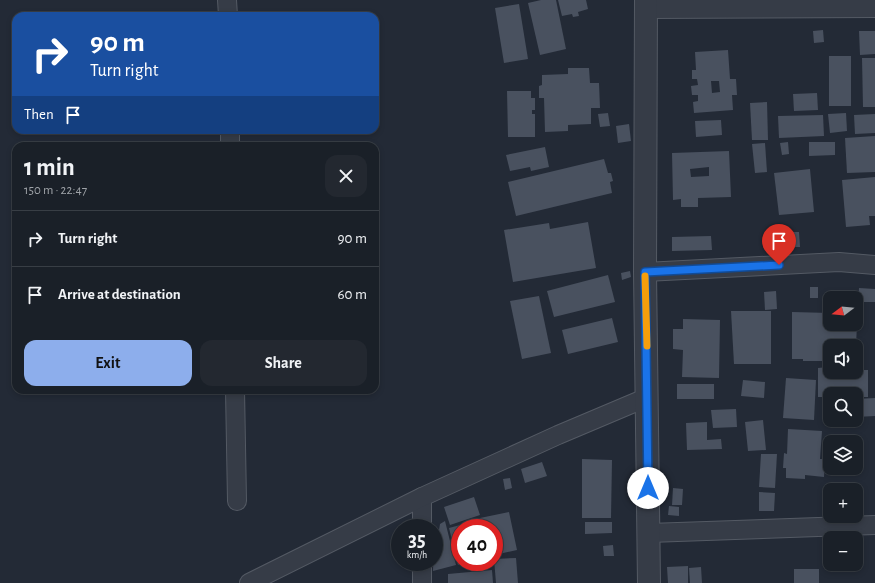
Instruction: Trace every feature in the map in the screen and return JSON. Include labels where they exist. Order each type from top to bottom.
[{"type":"street","points":[[227,0],[228,12]]},
{"type":"street","points":[[649,583],[648,397],[645,272],[646,5],[875,8]]},
{"type":"street","points":[[645,272],[839,262],[875,265]]},
{"type":"street","points":[[235,394],[237,501]]},
{"type":"street","points":[[249,583],[422,497],[558,435],[648,397]]},
{"type":"street","points":[[422,497],[422,519]]},
{"type":"street","points":[[649,533],[875,525]]},
{"type":"street","points":[[422,571],[422,583]]},
{"type":"building","points":[[541,0],[556,0],[566,49],[540,55],[528,3]]},
{"type":"building","points":[[558,0],[586,0],[588,9],[578,12],[579,16],[573,17],[572,14],[562,16]]},
{"type":"building","points":[[519,4],[528,59],[504,63],[495,8]]},
{"type":"building","points":[[823,30],[824,42],[814,43],[813,31]]},
{"type":"building","points":[[859,31],[875,31],[875,54],[860,55]]},
{"type":"building","points":[[728,50],[730,79],[736,79],[737,95],[732,95],[733,110],[694,113],[693,102],[698,101],[698,95],[692,95],[691,86],[698,85],[697,79],[692,79],[692,70],[696,70],[695,52]],"holes":[[[711,81],[719,81],[720,92],[712,93]]]},
{"type":"building","points":[[829,56],[851,56],[851,106],[829,106]]},
{"type":"building","points":[[862,58],[875,58],[875,107],[863,107]]},
{"type":"building","points":[[568,68],[589,68],[590,83],[599,83],[600,108],[591,108],[591,124],[568,125],[568,131],[545,132],[544,98],[539,98],[539,86],[542,85],[542,75],[568,74]]},
{"type":"building","points":[[507,91],[531,91],[531,98],[535,98],[535,110],[532,110],[532,114],[535,114],[535,137],[508,137]]},
{"type":"building","points":[[817,93],[818,110],[794,111],[793,94]]},
{"type":"building","points":[[767,102],[768,140],[752,140],[750,103]]},
{"type":"building","points":[[608,113],[610,126],[600,127],[598,114]]},
{"type":"building","points":[[846,113],[847,131],[830,133],[828,114]]},
{"type":"building","points":[[875,114],[875,133],[855,134],[854,115]]},
{"type":"building","points":[[823,115],[824,136],[779,138],[778,116]]},
{"type":"building","points":[[721,120],[722,135],[696,137],[695,121]]},
{"type":"building","points":[[629,124],[631,141],[618,143],[616,126]]},
{"type":"building","points":[[875,136],[875,172],[847,173],[845,138]]},
{"type":"building","points":[[788,142],[789,154],[782,155],[780,143]]},
{"type":"building","points":[[809,142],[835,142],[835,155],[809,156]]},
{"type":"building","points":[[765,143],[767,172],[755,173],[752,144]]},
{"type":"building","points":[[545,147],[549,167],[531,171],[530,167],[510,171],[506,155]]},
{"type":"building","points":[[729,151],[731,197],[698,198],[698,207],[681,207],[681,199],[673,200],[672,153]],"holes":[[[709,167],[709,176],[691,177],[690,169]]]},
{"type":"building","points":[[604,159],[608,173],[611,173],[613,181],[610,182],[612,193],[516,216],[508,182]]},
{"type":"building","points":[[810,169],[814,212],[779,215],[774,173]]},
{"type":"building","points":[[875,177],[875,216],[869,216],[870,225],[846,227],[842,180]]},
{"type":"building","points":[[588,222],[596,268],[513,282],[504,230],[549,223],[550,229]]},
{"type":"building","points":[[777,232],[799,232],[800,247],[777,247]]},
{"type":"building","points":[[711,236],[712,250],[672,251],[672,237]]},
{"type":"building","points":[[630,271],[631,277],[622,280],[621,273]]},
{"type":"building","points":[[608,275],[615,302],[554,317],[547,291]]},
{"type":"building","points":[[810,287],[818,287],[818,298],[810,298]]},
{"type":"building","points":[[859,288],[875,289],[875,302],[863,302],[863,291],[859,291]]},
{"type":"building","points":[[776,291],[777,309],[765,310],[764,292]]},
{"type":"building","points":[[539,296],[551,353],[522,359],[510,301]]},
{"type":"building","points":[[731,311],[771,311],[771,364],[734,364]]},
{"type":"building","points":[[792,312],[823,313],[823,331],[857,331],[856,339],[823,339],[823,361],[803,361],[803,359],[792,359]]},
{"type":"building","points":[[612,318],[618,342],[568,354],[562,330]]},
{"type":"building","points":[[683,319],[720,320],[719,378],[682,377],[683,350],[673,349],[673,329],[683,329]]},
{"type":"building","points":[[818,368],[823,368],[823,379],[863,379],[863,370],[868,370],[868,397],[863,397],[863,387],[823,387],[823,397],[818,397]]},
{"type":"building","points":[[786,378],[816,380],[814,420],[783,418]]},
{"type":"building","points":[[743,380],[765,382],[764,398],[741,396]]},
{"type":"building","points":[[677,384],[714,384],[714,399],[677,399]]},
{"type":"building","points":[[875,398],[875,416],[863,417],[863,399]]},
{"type":"building","points":[[736,409],[737,427],[713,428],[711,410]]},
{"type":"building","points":[[763,420],[766,450],[748,451],[745,422]]},
{"type":"building","points":[[707,422],[707,440],[721,439],[722,449],[687,450],[686,423]]},
{"type":"building","points":[[788,429],[822,431],[820,459],[823,459],[824,477],[805,475],[805,479],[786,478],[786,468],[783,468],[784,453],[787,454]]},
{"type":"building","points":[[761,454],[777,454],[775,488],[759,487]]},
{"type":"building","points":[[582,459],[612,460],[611,518],[582,518]]},
{"type":"building","points":[[542,462],[547,476],[525,483],[521,469]]},
{"type":"building","points":[[510,478],[512,488],[505,490],[503,479]]},
{"type":"building","points":[[673,488],[683,489],[682,505],[672,505]]},
{"type":"building","points":[[759,492],[775,493],[774,511],[759,511]]},
{"type":"building","points":[[474,497],[480,515],[468,519],[451,519],[450,525],[444,507]]},
{"type":"building","points":[[669,506],[679,507],[679,516],[668,515]]},
{"type":"building","points":[[509,512],[517,550],[503,553],[503,519],[480,518]]},
{"type":"building","points":[[445,521],[451,545],[451,566],[443,568],[443,522]]},
{"type":"building","points":[[585,522],[612,522],[612,533],[585,534]]},
{"type":"building","points":[[613,545],[614,556],[604,556],[603,546]]},
{"type":"building","points":[[516,558],[518,583],[496,583],[495,571],[503,571],[503,559]]},
{"type":"building","points":[[688,566],[688,583],[668,583],[667,567]]},
{"type":"building","points":[[701,567],[702,583],[690,583],[689,568]]},
{"type":"building","points":[[794,569],[819,569],[819,583],[794,583]]},
{"type":"building","points":[[492,571],[493,583],[448,583],[448,574]]},
{"type":"slow traffic","points":[[645,276],[647,346]]},
{"type":"route","points":[[648,488],[648,397],[645,272],[779,265]]}]
